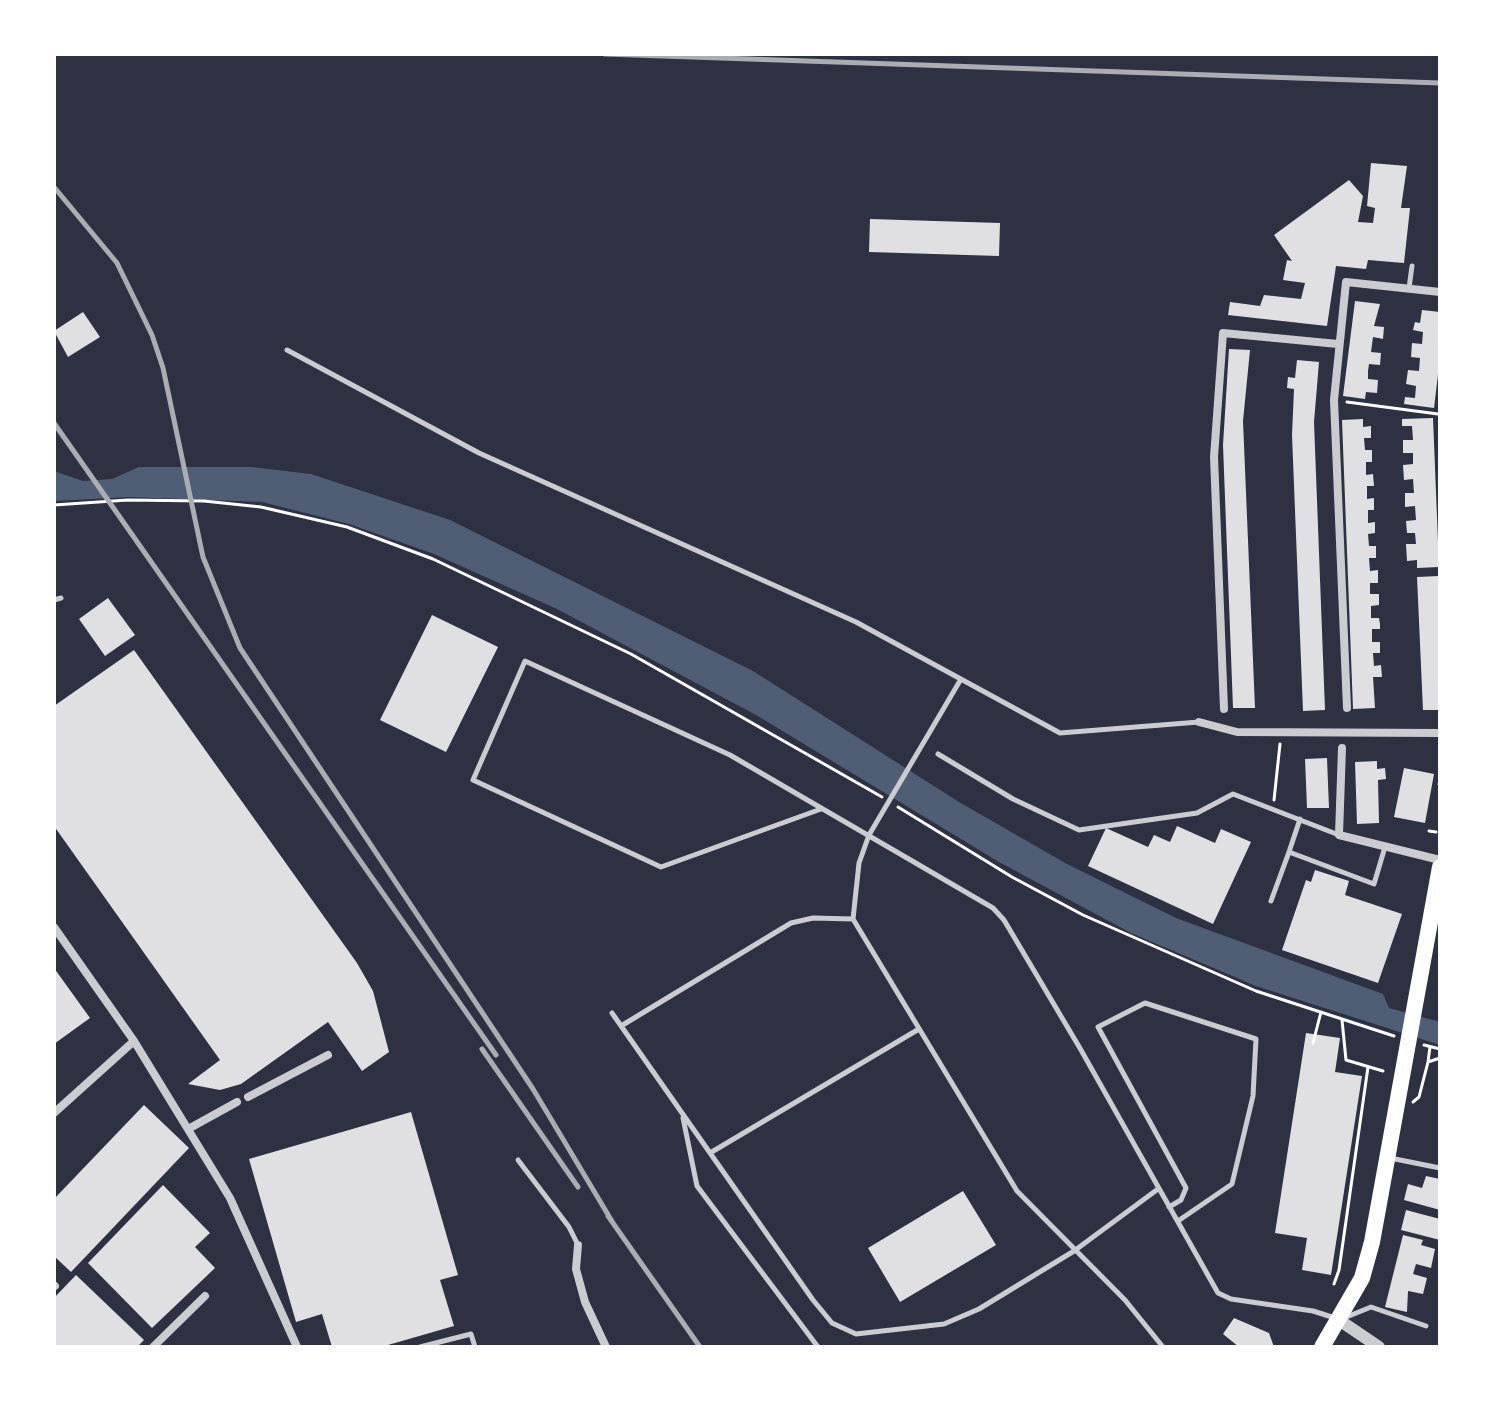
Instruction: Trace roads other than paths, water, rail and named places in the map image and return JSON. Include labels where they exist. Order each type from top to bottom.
[{"type":"main road","points":[[1322,1347],[1362,1278],[1389,1158],[1440,867]]},
{"type":"street","points":[[1347,708],[1334,400],[1346,282],[1440,292]]},
{"type":"street","points":[[1224,709],[1214,457],[1223,333],[1338,344]]},
{"type":"street","points":[[1199,722],[1237,732],[1440,733]]},
{"type":"street","points":[[1342,748],[1339,835],[1440,860]]},
{"type":"street","points":[[54,927],[190,1128],[230,1198],[297,1347]]},
{"type":"street","points":[[54,1113],[134,1041]]},
{"type":"street","points":[[248,1097],[328,1055]]},
{"type":"street","points":[[190,1128],[237,1102]]},
{"type":"street","points":[[578,1245],[576,1269],[585,1302],[606,1347]]},
{"type":"street","points":[[153,1347],[205,1296]]},
{"type":"street","points":[[1339,1320],[1379,1347]]},
{"type":"lane","points":[[1409,289],[1412,266]]},
{"type":"lane","points":[[287,350],[479,453],[856,622],[1060,733],[1199,722]]},
{"type":"lane","points":[[54,600],[61,598]]},
{"type":"lane","points":[[821,809],[661,867],[473,780],[525,661],[730,755],[993,908],[1004,920],[1218,1293],[1231,1299],[1313,1311],[1339,1320],[1371,1307],[1426,1326]]},
{"type":"lane","points":[[961,679],[869,835],[859,863],[853,919],[1017,1191],[1125,1300],[1163,1347]]},
{"type":"lane","points":[[938,754],[1013,799],[1079,830],[1197,813],[1233,794],[1339,835]]},
{"type":"lane","points":[[1271,901],[1300,819]]},
{"type":"lane","points":[[1289,852],[1374,884],[1385,846]]},
{"type":"lane","points":[[621,1026],[791,923],[813,918],[853,919]]},
{"type":"lane","points":[[1169,1207],[1181,1200],[1186,1188],[1098,1027],[1145,1003],[1256,1039],[1253,1096],[1232,1184],[1178,1221]]},
{"type":"lane","points":[[612,1013],[813,1300],[832,1323],[856,1334],[944,1324],[979,1309],[1074,1251],[1158,1189]]},
{"type":"lane","points":[[710,1153],[919,1029]]},
{"type":"lane","points":[[682,1114],[697,1186],[818,1347]]},
{"type":"lane","points":[[1389,1158],[1440,1168]]},
{"type":"lane","points":[[518,1160],[569,1227],[578,1245]]},
{"type":"lane","points":[[420,1347],[471,1334],[475,1347]]},
{"type":"water","points":[[139,467],[252,467],[311,474],[450,520],[753,671],[959,802],[1067,864],[1176,918],[1383,994],[1389,1008],[1440,1022],[1440,1045],[1256,986],[1131,933],[999,862],[756,715],[557,609],[434,554],[349,524],[262,502],[129,497],[54,501],[54,471],[83,481],[112,479]]},
{"type":"railway","points":[[605,54],[1440,83]]},
{"type":"railway","points":[[54,187],[117,263],[152,335],[163,368],[203,557],[240,648],[533,1089],[613,1223]]},
{"type":"railway","points":[[54,423],[496,1055]]},
{"type":"railway","points":[[482,1049],[578,1187]]},
{"type":"railway","points":[[608,1216],[700,1347]]}]
